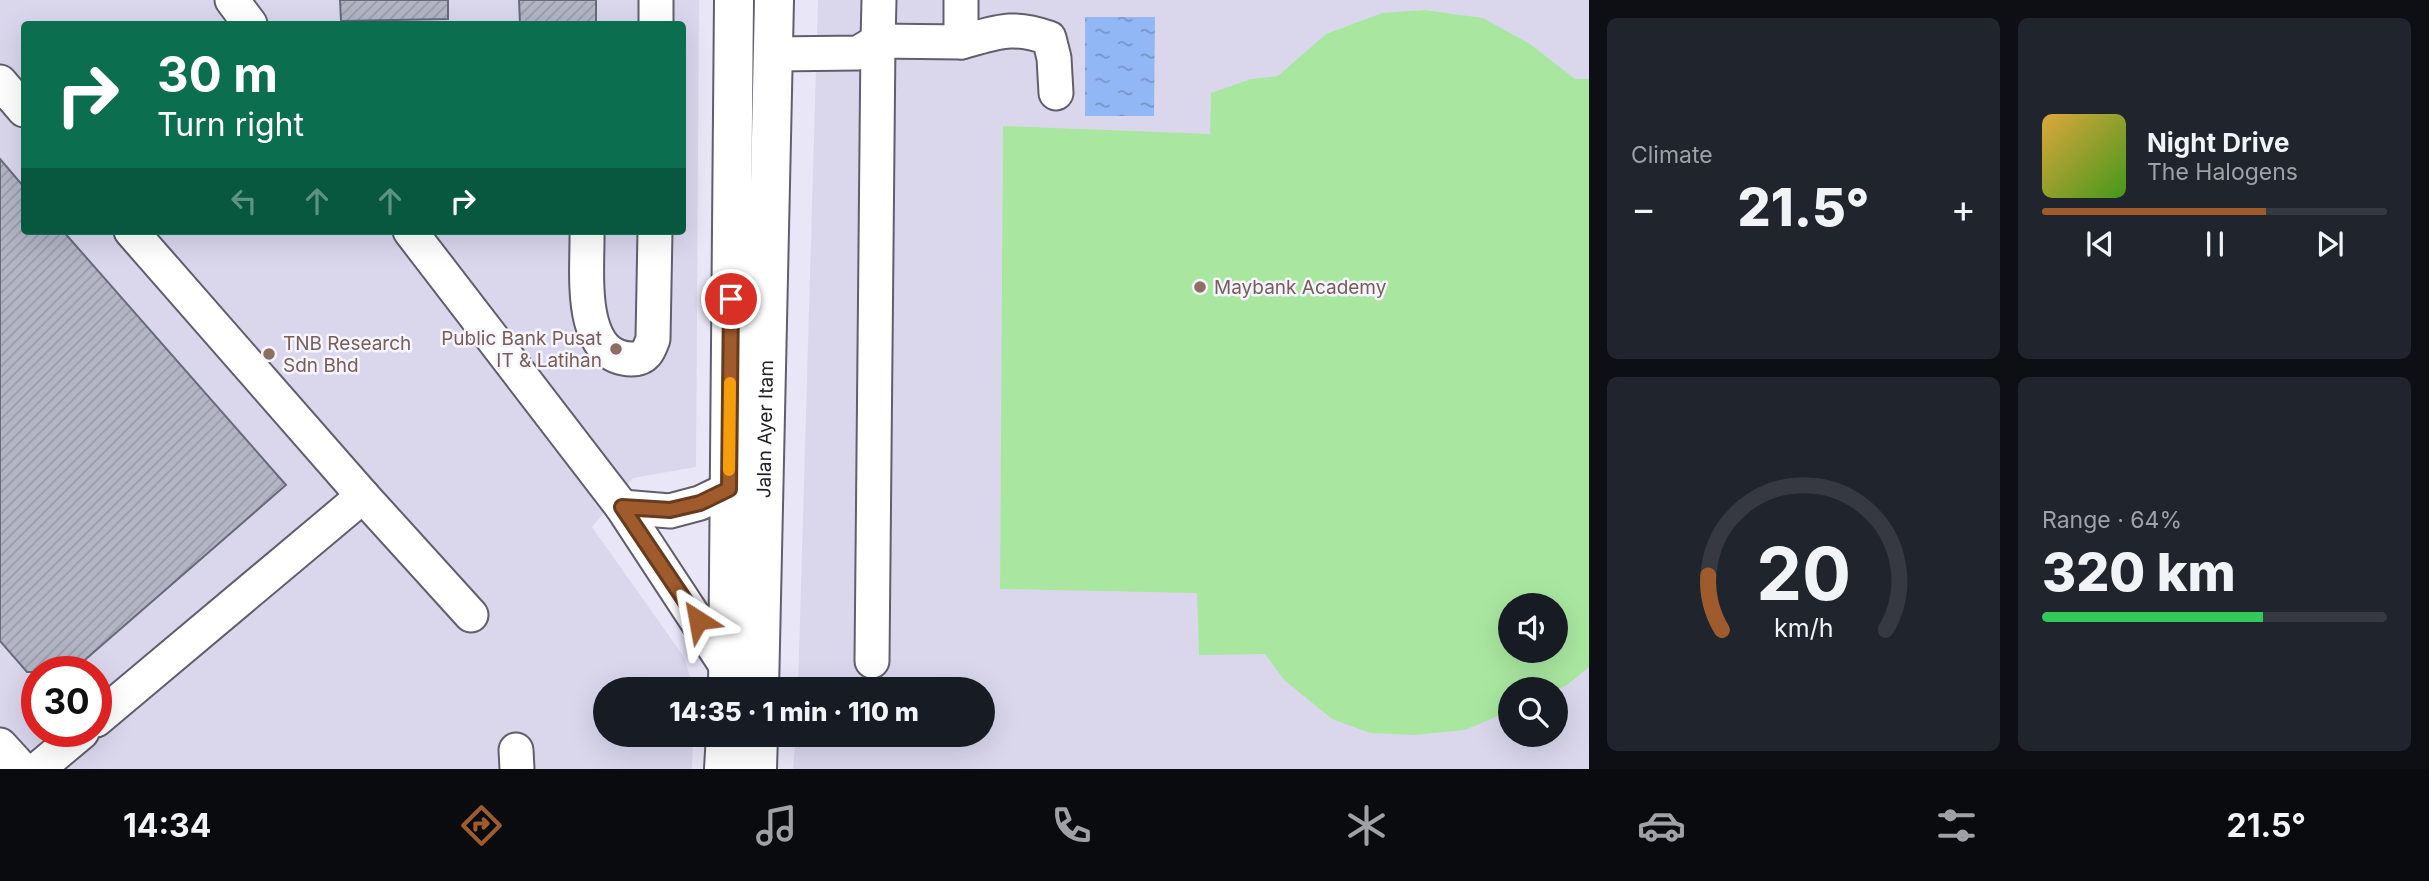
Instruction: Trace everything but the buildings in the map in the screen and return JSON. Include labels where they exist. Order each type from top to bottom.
[{"type":"main road","name":"Jalan Ayer Itam","points":[[734,0],[729,489],[738,677]]},
{"type":"main road","name":"Jalan Ayer Itam","points":[[738,677],[773,29]]},
{"type":"main road","points":[[724,769],[725,747]]},
{"type":"main road","points":[[757,769],[758,747]]},
{"type":"street","points":[[232,0],[248,21]]},
{"type":"street","points":[[656,0],[656,21]]},
{"type":"street","points":[[872,661],[878,0]]},
{"type":"street","points":[[961,0],[961,42]]},
{"type":"street","points":[[773,29],[855,31],[878,41],[961,42],[998,31],[1025,30],[1049,38],[1054,58],[1056,93]]},
{"type":"street","points":[[0,82],[21,106]]},
{"type":"street","points":[[135,235],[471,615]]},
{"type":"street","points":[[413,235],[622,507],[734,677]]},
{"type":"street","points":[[587,235],[590,321],[597,340],[610,353],[624,359],[639,359],[649,352],[653,339],[655,235]]},
{"type":"street","points":[[622,507],[670,510],[700,503],[729,489]]},
{"type":"street","points":[[112,707],[363,496]]},
{"type":"street","points":[[0,745],[22,769]]},
{"type":"street","points":[[37,769],[64,747]]},
{"type":"shaded area","name":"TNB Research Sdn Bhd","points":[[0,0],[699,0],[696,467],[633,478],[592,527],[684,657],[690,677],[593,677],[593,747],[693,747],[692,769],[0,769]]},
{"type":"shaded area","name":"Maybank Academy","points":[[818,0],[1589,0],[1589,769],[793,769],[795,747],[995,747],[995,677],[798,677]]},
{"type":"green space","points":[[1424,10],[1483,18],[1530,44],[1575,79],[1589,79],[1589,667],[1568,684],[1568,677],[1498,677],[1498,716],[1465,730],[1414,735],[1370,733],[1332,719],[1284,680],[1265,654],[1199,655],[1197,593],[1000,589],[1003,126],[1210,134],[1211,93],[1251,79],[1278,76],[1326,34],[1382,13]]},
{"type":"water","points":[[1085,17],[1155,17],[1154,116],[1085,116]]},
{"type":"slow traffic","points":[[729,470],[730,383]]},
{"type":"place","name":"Maybank Academy","points":[[1200,287]]},
{"type":"place","name":"Public Bank Pusat IT & Latihan","points":[[616,349]]},
{"type":"place","name":"TNB Research Sdn Bhd","points":[[269,354]]},
{"type":"route","points":[[698,620],[622,507],[670,510],[700,503],[729,489],[731,299]]}]
